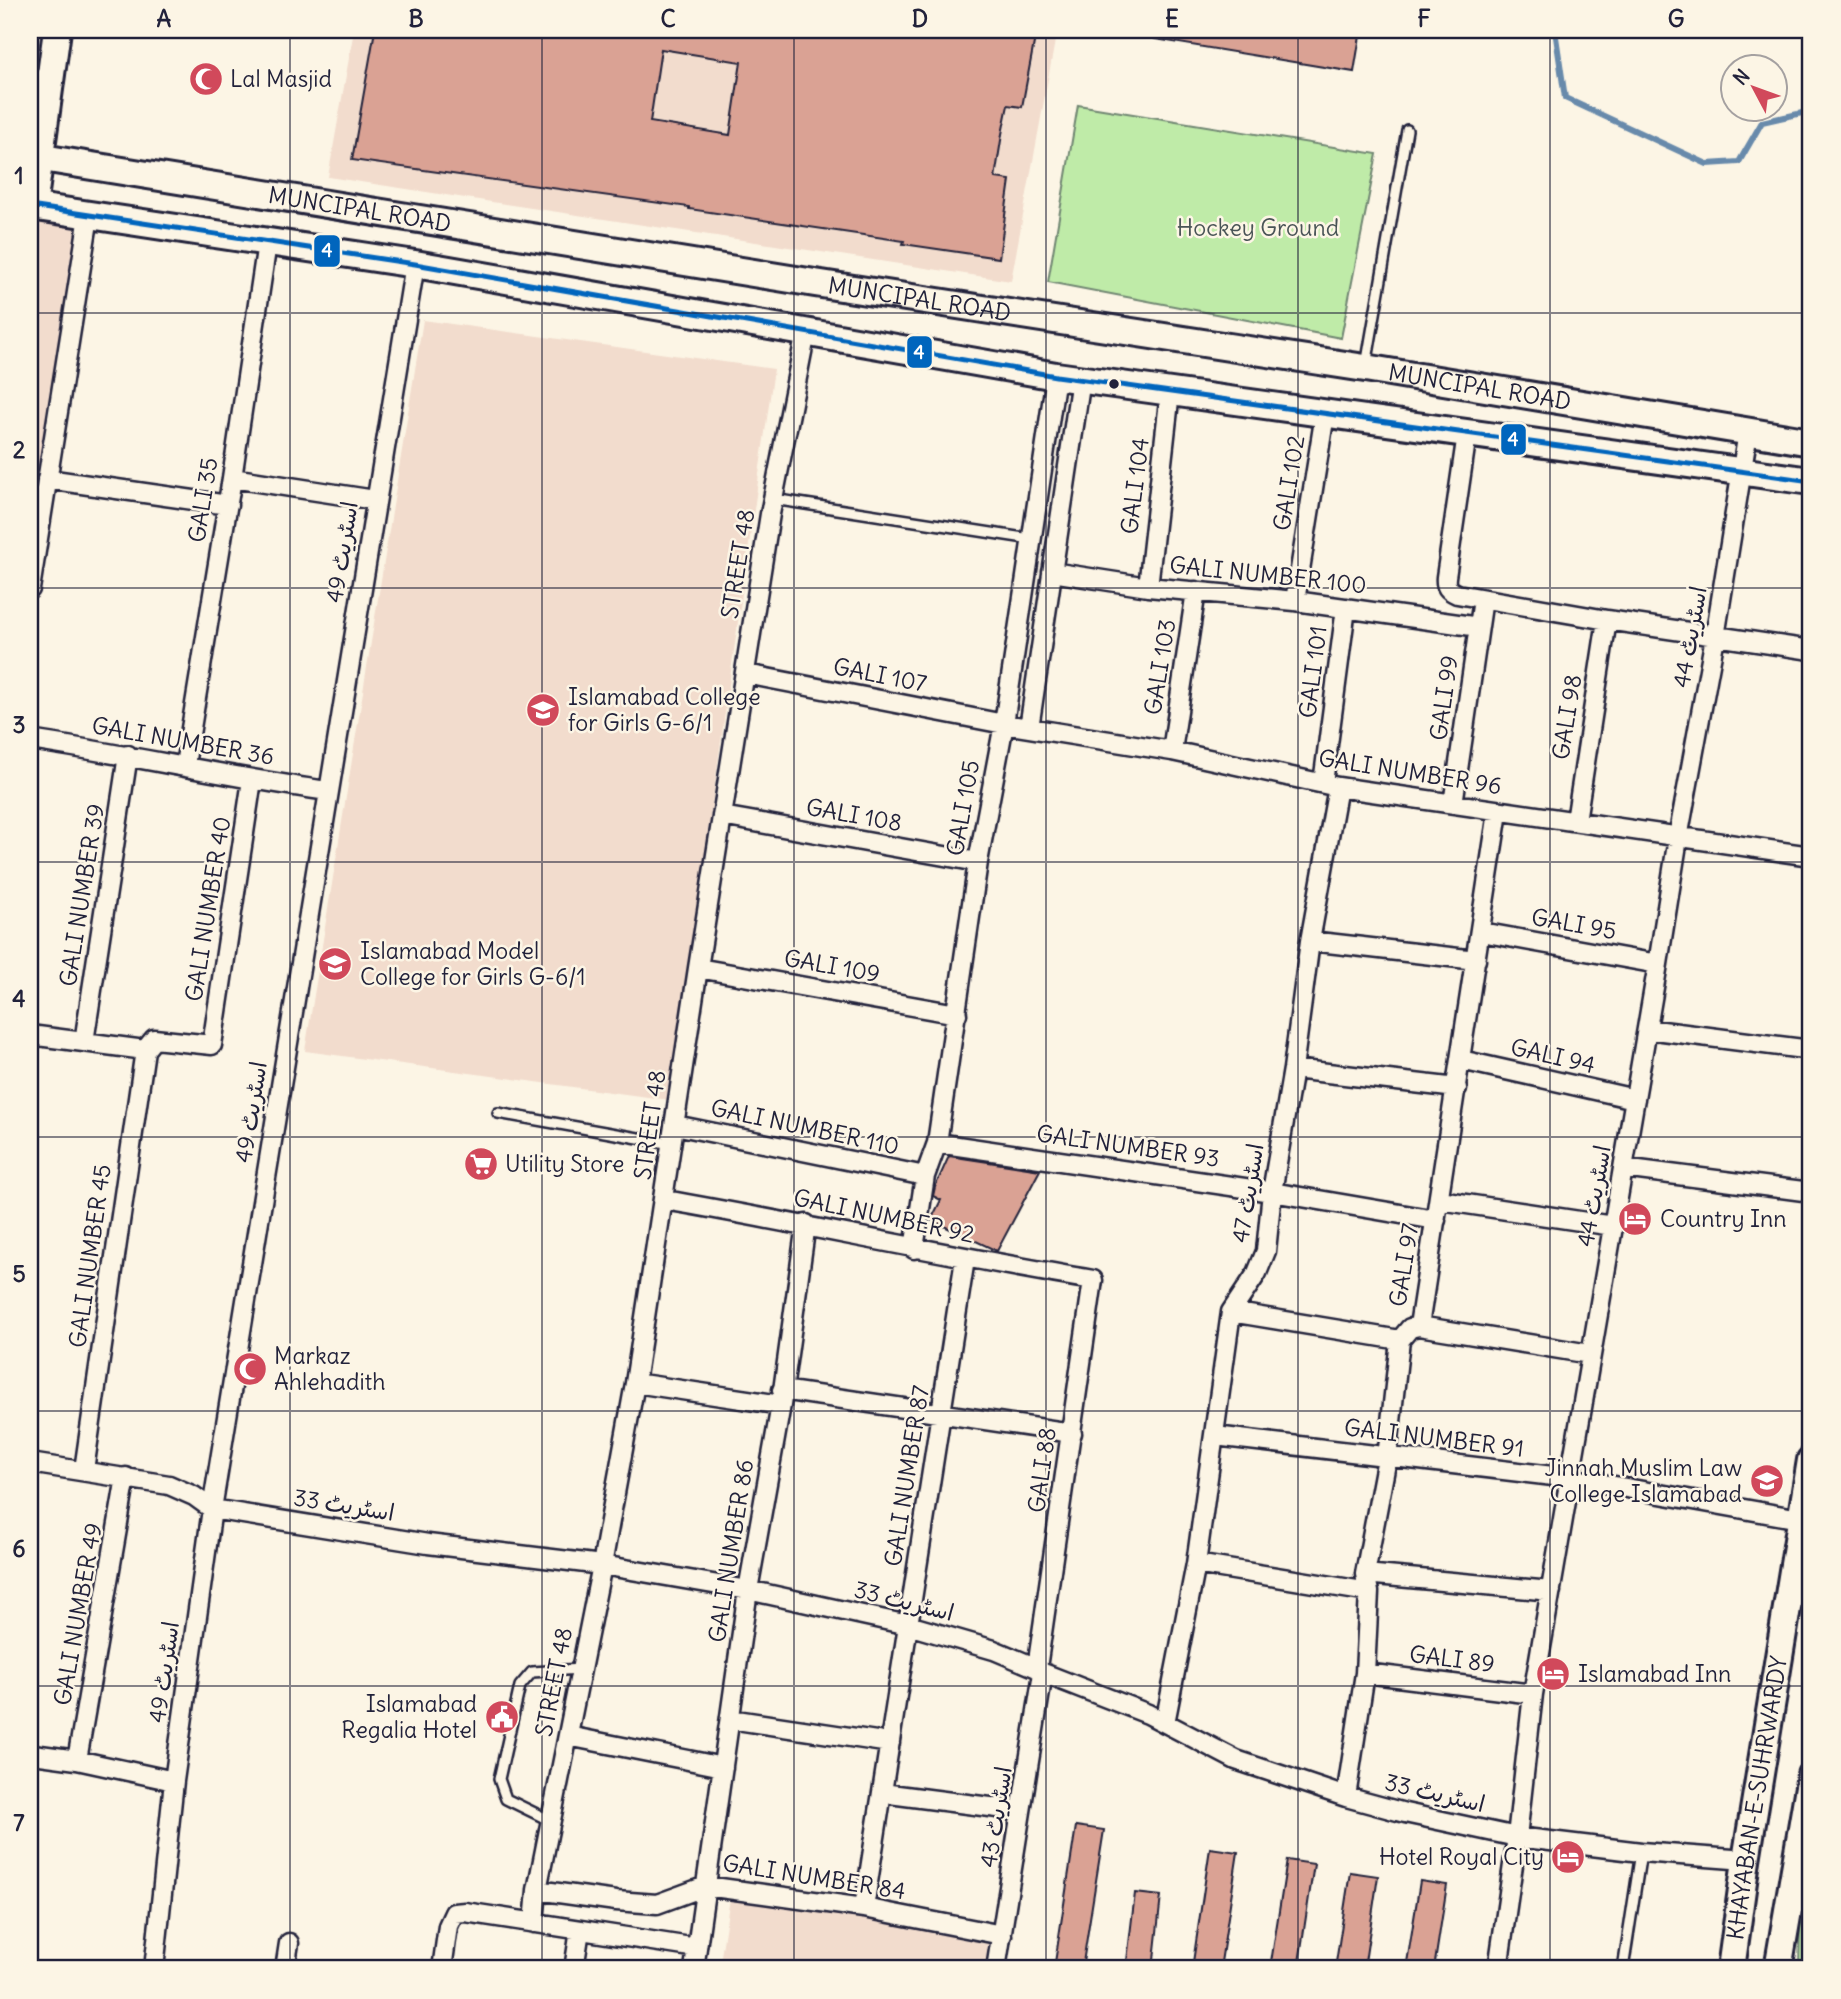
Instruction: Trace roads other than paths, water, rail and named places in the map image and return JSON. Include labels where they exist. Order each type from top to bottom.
[{"type":"street","points":[[32,206],[35,157],[57,30]]},
{"type":"street","name":"MUNCIPAL ROAD","points":[[35,157],[1365,368],[1811,442]]},
{"type":"street","points":[[300,247],[307,202]]},
{"type":"street","name":"MUNCIPAL ROAD","points":[[32,206],[415,264],[1069,377],[1811,481]]},
{"type":"street","points":[[30,589],[89,216]]},
{"type":"street","name":"GALI 35","points":[[185,765],[228,505],[267,243]]},
{"type":"street","name":"اسٹریٹ 49","points":[[154,1969],[174,1781],[212,1508],[415,264]]},
{"type":"street","name":"STREET 48","points":[[534,1923],[537,1890],[602,1565],[635,1383],[773,499],[806,332]]},
{"type":"street","points":[[1029,728],[1052,572],[1069,377]]},
{"type":"street","name":"GALI 105","points":[[914,1248],[925,1176],[937,1143],[978,862],[1004,724],[1031,539],[1069,377]]},
{"type":"street","name":"GALI 104","points":[[1148,587],[1170,392]]},
{"type":"street","name":"GALI 102","points":[[1295,601],[1325,414]]},
{"type":"street","name":"اسٹریٹ 44","points":[[1497,1969],[1517,1837],[1533,1694],[1748,432]]},
{"type":"street","points":[[1467,434],[1445,584],[1449,590],[1482,599],[1607,620],[1811,650]]},
{"type":"street","points":[[232,478],[375,500]]},
{"type":"street","points":[[47,479],[228,505]]},
{"type":"street","name":"GALI NUMBER 100","points":[[1052,572],[1148,587],[1295,601],[1479,627]]},
{"type":"street","name":"GALI 103","points":[[1172,751],[1196,591]]},
{"type":"street","name":"GALI 99","points":[[1453,804],[1482,599]]},
{"type":"street","name":"GALI 101","points":[[1331,785],[1346,608]]},
{"type":"street","name":"GALI 98","points":[[1576,821],[1607,620]]},
{"type":"street","name":"GALI 107","points":[[746,674],[1004,724]]},
{"type":"street","name":"GALI NUMBER 96","points":[[1004,724],[1172,751],[1331,785],[1497,812],[1811,856]]},
{"type":"street","name":"GALI NUMBER 36","points":[[30,740],[328,791]]},
{"type":"street","name":"GALI NUMBER 39","points":[[85,1042],[128,755]]},
{"type":"street","name":"GALI NUMBER 40","points":[[145,1050],[154,1039],[212,1045],[252,780]]},
{"type":"street","name":"اسٹریٹ 47","points":[[1165,1723],[1196,1564],[1231,1312],[1256,1273],[1266,1251],[1272,1192],[1293,1069],[1331,785]]},
{"type":"street","name":"GALI 97","points":[[1346,1797],[1365,1673],[1367,1583],[1387,1458],[1400,1340],[1409,1328],[1419,1326],[1481,932],[1497,812]]},
{"type":"street","name":"GALI 108","points":[[722,816],[978,862]]},
{"type":"street","name":"GALI 95","points":[[1481,932],[1658,964]]},
{"type":"street","points":[[1310,941],[1476,960]]},
{"type":"street","name":"GALI 109","points":[[698,968],[957,1014]]},
{"type":"street","points":[[1647,1029],[1811,1051]]},
{"type":"street","points":[[30,1035],[145,1050]]},
{"type":"street","name":"GALI NUMBER 45","points":[[84,1469],[145,1050]]},
{"type":"street","name":"GALI 94","points":[[1461,1060],[1635,1099]]},
{"type":"street","points":[[1293,1069],[1457,1088]]},
{"type":"street","name":"GALI NUMBER 110","points":[[675,1125],[925,1176]]},
{"type":"street","name":"GALI NUMBER 93","points":[[937,1143],[1272,1192],[1436,1220]]},
{"type":"street","points":[[1623,1168],[1811,1192]]},
{"type":"street","name":"GALI NUMBER 92","points":[[665,1200],[806,1224],[965,1259],[1093,1280]]},
{"type":"street","points":[[1440,1200],[1613,1226]]},
{"type":"street","name":"GALI NUMBER 86","points":[[694,1969],[748,1590],[782,1398],[806,1224]]},
{"type":"street","name":"GALI NUMBER 87","points":[[864,1908],[965,1259]]},
{"type":"street","name":"GALI 88","points":[[1040,1670],[1093,1280]]},
{"type":"street","points":[[1231,1312],[1400,1340]]},
{"type":"street","points":[[1419,1326],[1590,1354]]},
{"type":"street","points":[[635,1383],[941,1415],[1072,1433]]},
{"type":"street","name":"GALI NUMBER 91","points":[[1215,1436],[1570,1478],[1806,1520]]},
{"type":"street","name":"KHAYABAN-E-SUHRWARDY","points":[[1731,1969],[1746,1860],[1806,1520],[1811,1460]]},
{"type":"street","name":"اسٹریٹ 33","points":[[30,1463],[84,1469],[169,1485],[212,1508],[428,1544],[602,1565],[748,1590],[908,1625],[994,1650],[1165,1723],[1236,1760],[1346,1797],[1405,1813],[1517,1837],[1641,1852],[1746,1860]]},
{"type":"street","name":"GALI NUMBER 49","points":[[77,1760],[126,1477]]},
{"type":"street","points":[[1196,1564],[1367,1583],[1551,1591]]},
{"type":"street","name":"اسٹریٹ 43","points":[[996,1969],[1040,1670]]},
{"type":"street","name":"GALI 89","points":[[1365,1673],[1533,1694]]},
{"type":"street","points":[[730,1718],[890,1743]]},
{"type":"street","points":[[568,1736],[723,1767]]},
{"type":"street","points":[[32,1756],[77,1760],[174,1781]]},
{"type":"street","points":[[1778,1969],[1801,1907],[1811,1775]]},
{"type":"street","points":[[882,1793],[1021,1811]]},
{"type":"street","name":"GALI NUMBER 84","points":[[537,1890],[657,1904],[706,1886],[864,1908],[1002,1935]]},
{"type":"street","points":[[442,1969],[448,1926],[454,1913],[697,1948]]},
{"type":"street","points":[[574,1969],[580,1930]]},
{"type":"street","points":[[285,1969],[289,1943]]},
{"type":"lane","points":[[1365,368],[1407,130]]},
{"type":"lane","points":[[773,499],[1031,539]]},
{"type":"lane","points":[[498,1113],[672,1144]]},
{"type":"lane","points":[[551,1821],[506,1799],[499,1779],[520,1686],[531,1672],[582,1668]]},
{"type":"lane","points":[[1623,1969],[1641,1852]]},
{"type":"waterway","points":[[1555,30],[1565,98],[1707,164],[1739,162],[1762,122],[1811,111]]},
{"type":"place","name":"Lal Masjid","points":[[206,79]]},
{"type":"place","name":"Islamabad College for Girls G-6/1","points":[[543,710]]},
{"type":"place","name":"Islamabad Model College for Girls G-6/1","points":[[335,964]]},
{"type":"place","name":"Utility Store","points":[[481,1164]]},
{"type":"place","name":"Country Inn","points":[[1635,1219]]},
{"type":"place","name":"Markaz Ahlehadith","points":[[250,1369]]},
{"type":"place","name":"Jinnah Muslim Law College Islamabad","points":[[1767,1481]]},
{"type":"place","name":"Islamabad Inn","points":[[1553,1674]]},
{"type":"place","name":"Islamabad Regalia Hotel","points":[[502,1717]]},
{"type":"place","name":"Hotel Royal City","points":[[1568,1857]]},
{"type":"park label","name":"Hockey Ground","points":[[1258,228]]}]
